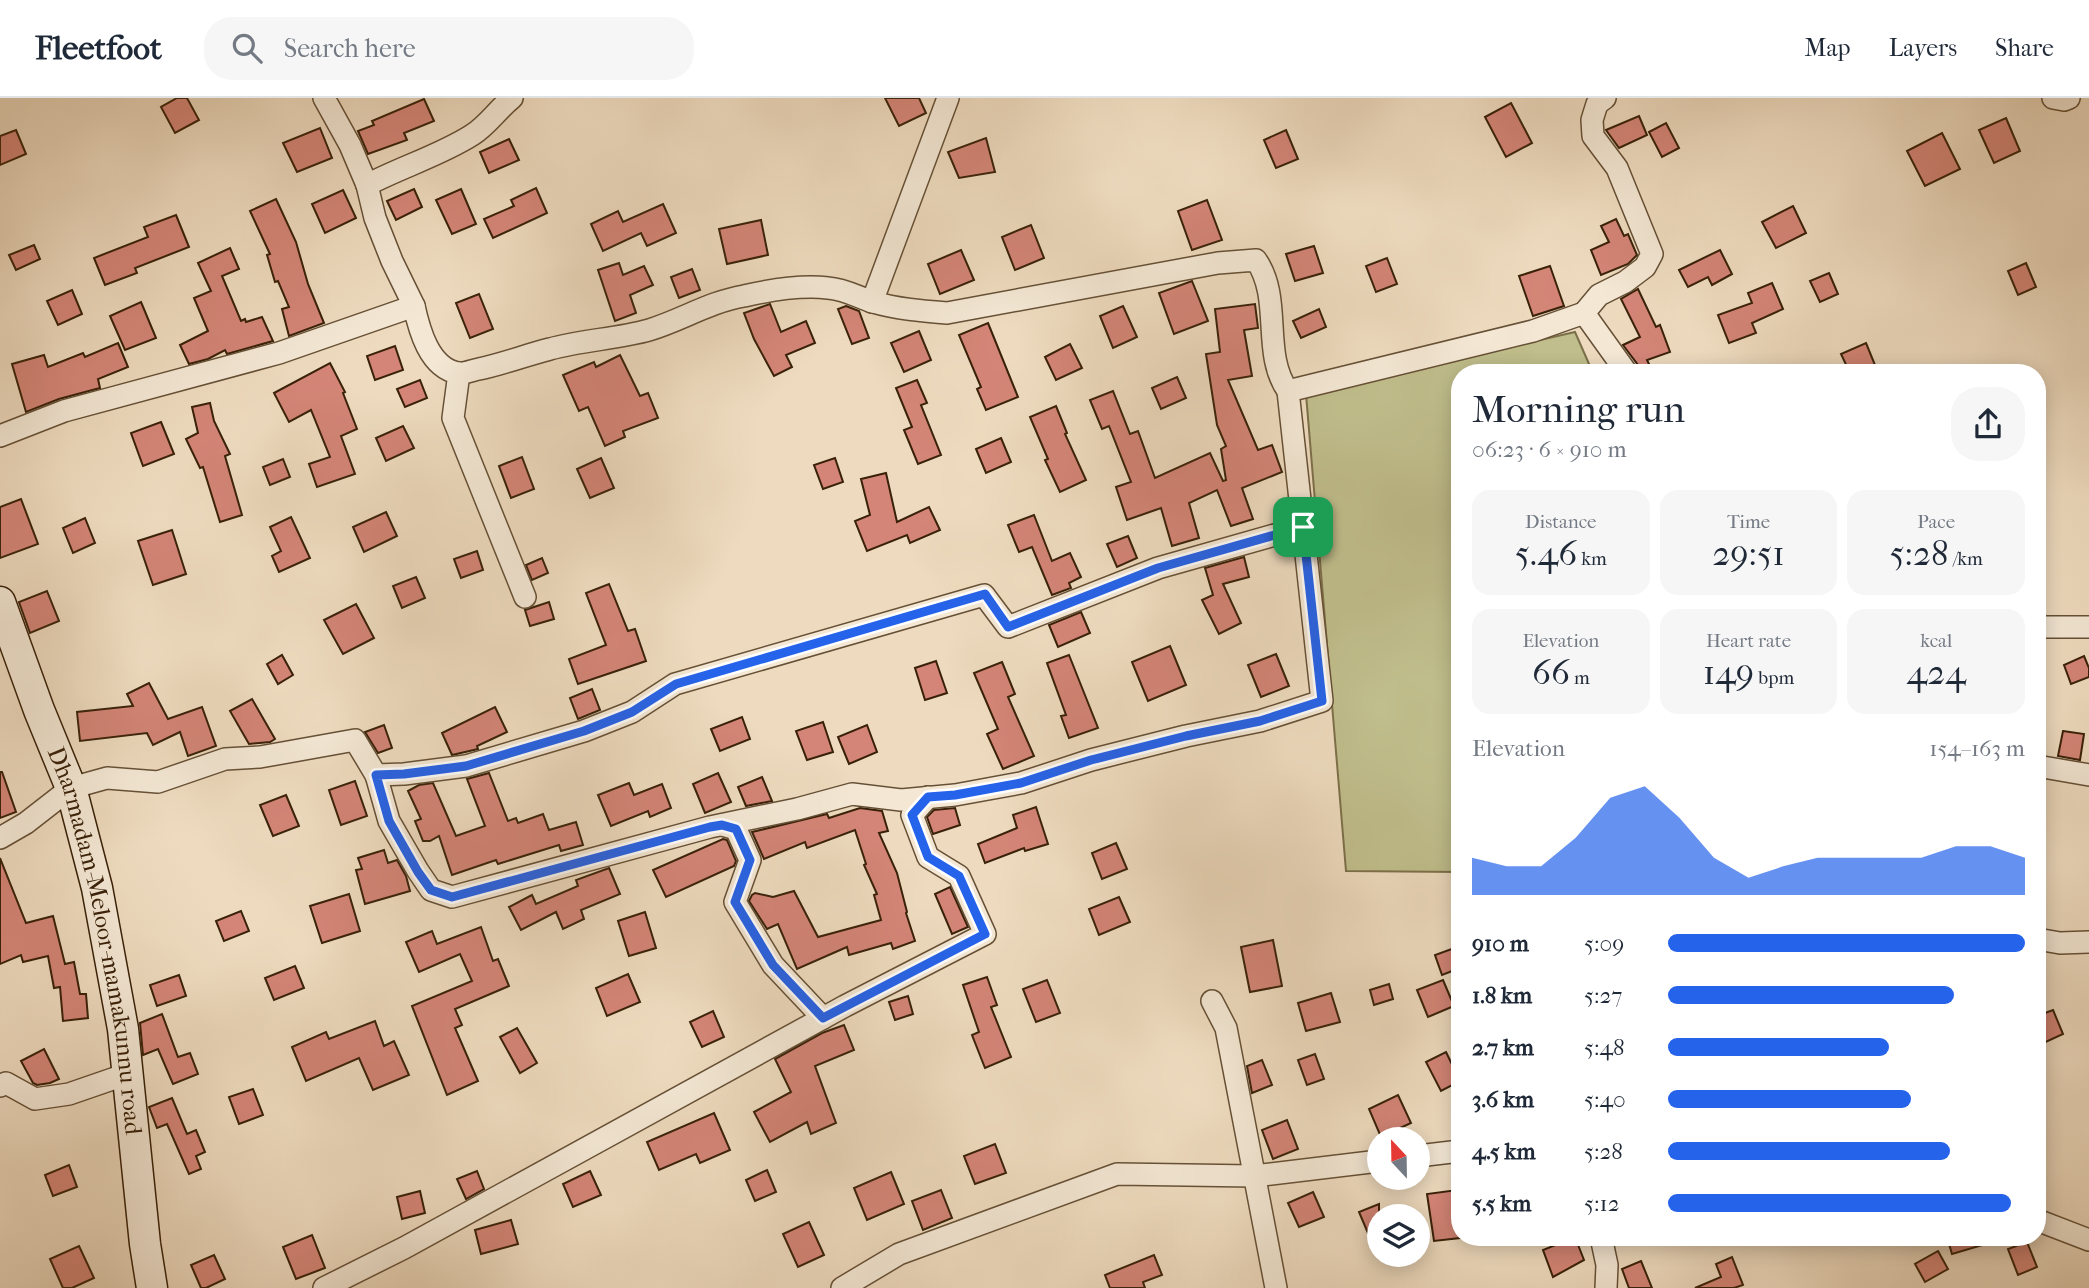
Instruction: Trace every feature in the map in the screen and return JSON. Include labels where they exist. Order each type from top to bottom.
[{"type":"main road","name":"Dharmadam-Meloor-mamakunnu road","points":[[0,602],[71,788],[97,888],[123,1028],[152,1288]]},
{"type":"street","points":[[0,838],[26,823],[71,788],[107,778],[158,782],[225,759],[260,757],[355,740],[376,775],[389,821],[418,872],[431,890],[452,897],[852,793],[901,800],[955,795],[1021,783],[1091,760],[1260,721],[1322,701],[1288,391],[1276,367],[1270,293],[1264,271],[1256,260],[1219,263],[947,313],[916,311],[872,302],[855,294],[830,288],[804,288],[744,295],[712,303],[648,330],[552,348],[507,363],[459,373],[443,367],[419,331],[414,306],[375,218],[368,185],[324,98]]},
{"type":"street","points":[[368,185],[475,134],[512,98]]},
{"type":"street","points":[[872,302],[948,98]]},
{"type":"street","points":[[1288,391],[1533,331],[1584,313],[1599,295],[1625,282],[1644,267],[1652,254],[1617,168],[1593,136],[1592,120],[1597,104],[1605,98]]},
{"type":"street","points":[[2053,98],[2068,98]]},
{"type":"street","points":[[0,436],[64,411],[279,353],[414,306]]},
{"type":"street","points":[[1584,313],[1621,364]]},
{"type":"street","points":[[459,373],[453,418],[525,597]]},
{"type":"street","points":[[376,775],[466,766],[584,731],[632,712],[676,684],[985,594],[1008,627],[1158,568],[1303,527]]},
{"type":"street","points":[[2046,626],[2089,627]]},
{"type":"street","points":[[2046,768],[2089,775]]},
{"type":"street","points":[[324,1288],[404,1248],[823,1018],[985,934],[959,876],[928,857],[912,815],[928,797]]},
{"type":"street","points":[[722,825],[736,829],[750,860],[735,902],[773,965],[823,1018]]},
{"type":"street","points":[[2046,941],[2089,942]]},
{"type":"street","points":[[1212,1001],[1226,1028],[1276,1288]]},
{"type":"street","points":[[0,1086],[6,1083],[35,1099],[69,1094],[127,1074]]},
{"type":"street","points":[[1430,1155],[1451,1152]]},
{"type":"street","points":[[842,1288],[899,1254],[1118,1174],[1254,1176],[1367,1162]]},
{"type":"street","points":[[2046,1223],[2089,1240]]},
{"type":"street","points":[[1603,1246],[1607,1265],[1606,1288]]},
{"type":"shaded area","points":[[1575,332],[1589,364],[1451,364],[1451,872],[1346,871],[1306,394]]},
{"type":"building","points":[[177,98],[187,98],[199,120],[175,133],[161,107]]},
{"type":"building","points":[[885,98],[919,98],[926,113],[899,126]]},
{"type":"building","points":[[424,99],[434,121],[404,133],[407,140],[368,154],[358,131],[374,125],[372,121]]},
{"type":"building","points":[[1511,103],[1532,143],[1506,157],[1485,117]]},
{"type":"building","points":[[1639,116],[1647,135],[1619,148],[1606,130]]},
{"type":"building","points":[[2006,118],[2020,151],[1994,163],[1979,130]]},
{"type":"building","points":[[1666,123],[1679,148],[1662,157],[1649,132]]},
{"type":"building","points":[[320,128],[332,158],[297,172],[283,143]]},
{"type":"building","points":[[16,130],[26,154],[0,165],[0,136]]},
{"type":"building","points":[[1286,130],[1298,159],[1276,168],[1264,140]]},
{"type":"building","points":[[1942,133],[1960,169],[1925,186],[1907,151]]},
{"type":"building","points":[[986,138],[995,172],[959,178],[948,152]]},
{"type":"building","points":[[509,139],[519,160],[489,173],[480,152]]},
{"type":"building","points":[[536,188],[547,213],[493,238],[484,219],[514,206],[511,200]]},
{"type":"building","points":[[414,189],[422,207],[396,220],[387,201]]},
{"type":"building","points":[[461,189],[476,224],[452,234],[436,200]]},
{"type":"building","points":[[343,190],[356,218],[325,233],[312,204]]},
{"type":"building","points":[[276,199],[296,242],[308,284],[324,323],[289,336],[282,309],[289,307],[278,281],[275,282],[267,255],[270,254],[250,211]]},
{"type":"building","points":[[1207,200],[1222,240],[1192,250],[1178,211]]},
{"type":"building","points":[[663,204],[676,233],[647,246],[641,233],[603,251],[591,224],[618,211],[623,222]]},
{"type":"building","points":[[1793,206],[1806,233],[1776,248],[1762,222]]},
{"type":"building","points":[[176,215],[189,247],[135,268],[137,273],[105,285],[94,258],[148,237],[144,227]]},
{"type":"building","points":[[1616,219],[1624,236],[1628,234],[1637,255],[1628,264],[1601,275],[1591,250],[1609,242],[1601,226]]},
{"type":"building","points":[[761,220],[768,255],[727,264],[719,229]]},
{"type":"building","points":[[1031,225],[1044,258],[1015,270],[1002,237]]},
{"type":"building","points":[[34,245],[40,259],[16,270],[9,255]]},
{"type":"building","points":[[1314,246],[1323,273],[1295,281],[1286,254]]},
{"type":"building","points":[[230,248],[239,269],[222,276],[241,321],[262,317],[273,341],[227,354],[225,350],[208,359],[189,364],[180,345],[208,331],[194,298],[211,291],[198,263]]},
{"type":"building","points":[[961,250],[974,280],[940,294],[928,264]]},
{"type":"building","points":[[1720,250],[1732,274],[1712,285],[1708,277],[1688,287],[1679,270]]},
{"type":"building","points":[[1387,258],[1397,284],[1376,292],[1366,266]]},
{"type":"building","points":[[619,263],[623,275],[644,266],[653,285],[630,295],[636,313],[615,321],[598,270]]},
{"type":"building","points":[[2026,263],[2036,287],[2018,295],[2008,271]]},
{"type":"building","points":[[1550,266],[1564,306],[1533,316],[1519,276]]},
{"type":"building","points":[[692,269],[700,290],[679,298],[671,277]]},
{"type":"building","points":[[1829,273],[1838,294],[1820,302],[1810,281]]},
{"type":"building","points":[[1192,281],[1208,321],[1174,334],[1159,293]]},
{"type":"building","points":[[1772,283],[1783,309],[1752,323],[1756,333],[1729,343],[1718,315],[1752,303],[1748,293]]},
{"type":"building","points":[[1638,289],[1656,327],[1660,325],[1670,352],[1647,360],[1649,364],[1637,364],[1623,345],[1640,337],[1621,299]]},
{"type":"building","points":[[72,290],[82,314],[58,325],[47,301]]},
{"type":"building","points":[[479,294],[493,329],[470,338],[456,303]]},
{"type":"building","points":[[141,302],[156,338],[125,350],[110,316]]},
{"type":"building","points":[[770,304],[781,332],[806,321],[815,343],[786,355],[792,367],[774,376],[754,339],[744,313]]},
{"type":"building","points":[[1255,304],[1258,328],[1244,330],[1252,376],[1228,380],[1258,450],[1272,445],[1282,472],[1242,488],[1253,519],[1231,526],[1217,490],[1189,503],[1199,538],[1172,546],[1161,508],[1127,520],[1116,487],[1131,482],[1109,426],[1102,429],[1090,400],[1113,391],[1130,434],[1138,431],[1155,478],[1210,453],[1223,481],[1226,480],[1221,449],[1226,446],[1217,425],[1206,354],[1220,352],[1215,309]]},
{"type":"building","points":[[846,306],[859,311],[869,338],[852,344],[838,309]]},
{"type":"building","points":[[1123,306],[1137,337],[1113,348],[1100,316]]},
{"type":"building","points":[[1319,309],[1326,327],[1301,338],[1293,321]]},
{"type":"building","points":[[988,323],[1018,397],[986,410],[977,389],[981,387],[959,335]]},
{"type":"building","points":[[919,331],[931,360],[904,372],[891,343]]},
{"type":"building","points":[[118,343],[128,367],[98,379],[100,388],[59,399],[26,412],[12,364],[44,355],[48,367],[83,353],[85,357]]},
{"type":"building","points":[[1866,343],[1875,364],[1846,364],[1841,354]]},
{"type":"building","points":[[1070,344],[1082,368],[1056,380],[1045,357]]},
{"type":"building","points":[[395,346],[403,370],[375,380],[367,356]]},
{"type":"building","points":[[620,355],[640,396],[648,393],[658,418],[623,431],[625,437],[605,446],[588,407],[579,411],[563,375],[594,362],[596,367]]},
{"type":"building","points":[[330,363],[345,392],[343,393],[357,429],[341,436],[355,474],[317,487],[309,464],[330,457],[311,410],[289,422],[274,393]]},
{"type":"building","points":[[1177,377],[1186,398],[1161,409],[1152,388]]},
{"type":"building","points":[[420,380],[427,398],[405,407],[397,389]]},
{"type":"building","points":[[917,380],[927,403],[921,405],[941,455],[918,464],[904,430],[912,427],[896,388]]},
{"type":"building","points":[[210,403],[214,421],[230,454],[225,456],[242,515],[220,522],[203,467],[200,468],[186,439],[198,433],[192,407]]},
{"type":"building","points":[[1056,406],[1067,433],[1065,434],[1086,480],[1060,492],[1030,417]]},
{"type":"building","points":[[161,422],[174,454],[143,466],[131,433]]},
{"type":"building","points":[[403,426],[414,448],[386,461],[376,438]]},
{"type":"building","points":[[1001,438],[1011,462],[986,473],[976,449]]},
{"type":"building","points":[[522,457],[534,489],[511,498],[499,466]]},
{"type":"building","points":[[601,458],[614,488],[590,498],[577,469]]},
{"type":"building","points":[[835,458],[843,482],[823,489],[814,465]]},
{"type":"building","points":[[283,459],[290,477],[270,485],[263,467]]},
{"type":"building","points":[[886,473],[897,522],[929,507],[940,530],[910,543],[907,535],[867,551],[855,521],[870,515],[861,479]]},
{"type":"building","points":[[21,499],[38,544],[0,558],[0,507]]},
{"type":"building","points":[[386,512],[397,536],[364,552],[353,527]]},
{"type":"building","points":[[1034,515],[1052,561],[1070,553],[1081,577],[1069,583],[1071,588],[1052,595],[1032,547],[1019,552],[1008,525]]},
{"type":"building","points":[[291,517],[310,558],[279,572],[272,556],[281,551],[270,527]]},
{"type":"building","points":[[85,518],[95,543],[73,553],[63,528]]},
{"type":"building","points":[[172,530],[186,574],[153,585],[138,541]]},
{"type":"building","points":[[1128,536],[1137,558],[1117,567],[1107,544]]},
{"type":"building","points":[[477,551],[483,570],[461,578],[454,559]]},
{"type":"building","points":[[1244,557],[1249,577],[1223,584],[1241,623],[1219,634],[1202,600],[1213,595],[1205,568]]},
{"type":"building","points":[[542,558],[548,573],[532,580],[526,565]]},
{"type":"building","points":[[416,577],[425,598],[402,608],[393,586]]},
{"type":"building","points":[[609,584],[628,631],[635,629],[646,661],[578,684],[569,659],[606,645],[586,593]]},
{"type":"building","points":[[47,591],[59,621],[30,633],[19,602]]},
{"type":"building","points":[[549,602],[554,619],[530,626],[525,610]]},
{"type":"building","points":[[356,604],[374,638],[343,654],[324,620]]},
{"type":"building","points":[[1081,612],[1090,633],[1058,647],[1049,625]]},
{"type":"building","points":[[1170,646],[1186,685],[1148,701],[1132,662]]},
{"type":"building","points":[[1276,654],[1289,686],[1261,697],[1248,665]]},
{"type":"building","points":[[282,655],[293,675],[278,684],[267,664]]},
{"type":"building","points":[[1069,655],[1098,728],[1069,738],[1061,716],[1066,715],[1047,663]]},
{"type":"building","points":[[2084,656],[2089,677],[2071,684],[2064,665]]},
{"type":"building","points":[[936,661],[947,693],[925,700],[915,668]]},
{"type":"building","points":[[1002,662],[1015,694],[1008,697],[1034,756],[1003,769],[987,734],[998,729],[974,673]]},
{"type":"building","points":[[149,683],[168,719],[202,707],[216,746],[188,756],[180,732],[153,745],[147,733],[80,741],[77,712],[133,706],[127,694]]},
{"type":"building","points":[[592,689],[600,710],[578,719],[570,698]]},
{"type":"building","points":[[252,699],[275,739],[270,742],[249,744],[230,711]]},
{"type":"building","points":[[495,707],[507,732],[477,746],[478,749],[452,755],[442,733]]},
{"type":"building","points":[[742,717],[750,739],[720,751],[711,729]]},
{"type":"building","points":[[823,722],[833,752],[807,760],[796,731]]},
{"type":"building","points":[[384,725],[392,748],[378,753],[365,732]]},
{"type":"building","points":[[867,725],[877,752],[849,764],[838,737]]},
{"type":"building","points":[[2063,731],[2084,734],[2080,760],[2058,756]]},
{"type":"building","points":[[0,772],[16,812],[0,818]]},
{"type":"building","points":[[489,773],[508,821],[516,818],[518,823],[543,814],[549,830],[576,822],[583,845],[561,851],[559,845],[498,864],[496,860],[452,875],[439,836],[423,841],[415,821],[421,819],[408,791],[419,785],[433,783],[456,836],[485,826],[467,779]]},
{"type":"building","points":[[718,773],[731,802],[705,813],[693,784]]},
{"type":"building","points":[[762,777],[772,801],[746,806],[738,787]]},
{"type":"building","points":[[355,781],[367,816],[341,825],[329,790]]},
{"type":"building","points":[[629,783],[634,795],[662,784],[671,808],[650,817],[648,811],[611,826],[598,795]]},
{"type":"building","points":[[286,795],[299,826],[273,836],[260,805]]},
{"type":"building","points":[[1036,807],[1048,844],[1025,851],[1024,848],[985,863],[978,844],[1017,828],[1013,815]]},
{"type":"building","points":[[860,808],[882,811],[888,831],[879,833],[897,873],[915,941],[893,949],[891,943],[849,955],[847,947],[797,969],[778,924],[767,929],[749,901],[752,895],[755,893],[773,897],[794,891],[818,937],[881,920],[874,895],[877,894],[864,865],[866,864],[855,830],[807,848],[805,842],[764,859],[752,832],[827,814],[829,818]]},
{"type":"building","points":[[955,808],[960,825],[933,834],[927,817],[934,810]]},
{"type":"building","points":[[723,839],[727,840],[736,861],[734,866],[666,897],[653,870]]},
{"type":"building","points":[[1116,843],[1127,869],[1102,879],[1092,853]]},
{"type":"building","points":[[384,850],[388,863],[397,860],[406,876],[410,891],[365,904],[356,870],[362,869],[358,858]]},
{"type":"building","points":[[0,858],[26,923],[53,916],[65,964],[74,962],[80,994],[86,994],[88,1018],[63,1021],[60,987],[54,988],[48,956],[23,962],[21,955],[0,964]]},
{"type":"building","points":[[609,868],[620,894],[581,910],[584,919],[563,929],[556,912],[521,930],[509,907],[532,895],[536,904],[578,886],[576,880]]},
{"type":"building","points":[[950,887],[968,927],[952,934],[935,894]]},
{"type":"building","points":[[349,894],[360,931],[322,943],[310,906]]},
{"type":"building","points":[[1119,897],[1130,922],[1099,935],[1089,909]]},
{"type":"building","points":[[241,911],[249,931],[224,941],[216,921]]},
{"type":"building","points":[[645,912],[656,948],[629,956],[618,921]]},
{"type":"building","points":[[481,927],[493,961],[498,959],[509,986],[455,1009],[462,1025],[455,1028],[478,1081],[447,1095],[412,1006],[472,981],[460,954],[419,972],[406,942],[432,931],[437,944]]},
{"type":"building","points":[[1273,940],[1282,986],[1250,992],[1241,947]]},
{"type":"building","points":[[1451,949],[1451,972],[1442,975],[1435,955]]},
{"type":"building","points":[[295,966],[304,988],[274,1000],[265,978]]},
{"type":"building","points":[[628,974],[640,1002],[607,1016],[596,988]]},
{"type":"building","points":[[179,975],[186,996],[157,1006],[150,985]]},
{"type":"building","points":[[987,977],[997,1005],[991,1007],[1011,1057],[985,1068],[972,1035],[979,1032],[963,985]]},
{"type":"building","points":[[1047,980],[1060,1013],[1036,1022],[1023,989]]},
{"type":"building","points":[[1443,980],[1451,999],[1451,1007],[1428,1017],[1417,990]]},
{"type":"building","points":[[1389,984],[1393,999],[1374,1005],[1370,990]]},
{"type":"building","points":[[1331,993],[1340,1022],[1306,1031],[1298,1003]]},
{"type":"building","points":[[908,996],[913,1014],[895,1020],[889,1002]]},
{"type":"building","points":[[2053,1010],[2063,1034],[2046,1042],[2046,1013]]},
{"type":"building","points":[[713,1011],[724,1037],[702,1047],[690,1022]]},
{"type":"building","points":[[162,1014],[178,1057],[190,1053],[198,1074],[173,1084],[158,1049],[143,1055],[140,1023]]},
{"type":"building","points":[[375,1021],[384,1046],[394,1041],[409,1075],[373,1090],[359,1058],[306,1081],[292,1047],[326,1032],[329,1039]]},
{"type":"building","points":[[844,1025],[854,1050],[815,1066],[836,1123],[811,1134],[807,1122],[770,1142],[754,1112],[791,1092],[775,1059],[822,1033]]},
{"type":"building","points":[[517,1028],[537,1063],[520,1073],[500,1037]]},
{"type":"building","points":[[44,1049],[59,1079],[37,1085],[33,1083],[21,1061]]},
{"type":"building","points":[[1446,1052],[1451,1062],[1451,1086],[1441,1091],[1426,1062]]},
{"type":"building","points":[[1315,1054],[1324,1079],[1307,1085],[1298,1060]]},
{"type":"building","points":[[1262,1060],[1272,1085],[1252,1093],[1247,1066]]},
{"type":"building","points":[[253,1089],[263,1115],[239,1124],[229,1097]]},
{"type":"building","points":[[1398,1095],[1411,1123],[1402,1127],[1377,1127],[1369,1109]]},
{"type":"building","points":[[172,1098],[187,1134],[196,1130],[205,1152],[196,1156],[201,1169],[189,1174],[167,1124],[157,1128],[149,1107]]},
{"type":"building","points":[[714,1113],[730,1150],[700,1163],[696,1154],[659,1170],[647,1142]]},
{"type":"building","points":[[1287,1120],[1298,1149],[1273,1159],[1262,1130]]},
{"type":"building","points":[[995,1144],[1006,1173],[975,1184],[964,1156]]},
{"type":"building","points":[[69,1165],[77,1187],[53,1196],[45,1175]]},
{"type":"building","points":[[767,1170],[776,1192],[755,1201],[746,1180]]},
{"type":"building","points":[[477,1171],[484,1189],[466,1199],[457,1179]]},
{"type":"building","points":[[590,1171],[601,1195],[573,1207],[563,1184]]},
{"type":"building","points":[[891,1172],[904,1204],[867,1220],[854,1188]]},
{"type":"building","points":[[941,1190],[952,1218],[923,1230],[912,1201]]},
{"type":"building","points":[[420,1191],[425,1213],[402,1219],[397,1197]]},
{"type":"building","points":[[1451,1191],[1451,1239],[1434,1241],[1427,1194]]},
{"type":"building","points":[[1313,1192],[1324,1217],[1299,1227],[1288,1203]]},
{"type":"building","points":[[1367,1209],[1367,1231],[1359,1212]]},
{"type":"building","points":[[511,1220],[518,1244],[481,1254],[475,1230]]},
{"type":"building","points":[[809,1222],[824,1255],[798,1267],[783,1234]]},
{"type":"building","points":[[312,1235],[325,1268],[296,1279],[283,1247]]},
{"type":"building","points":[[79,1246],[94,1278],[72,1288],[63,1288],[50,1259]]},
{"type":"building","points":[[1553,1246],[1579,1246],[1584,1260],[1553,1277],[1543,1250]]},
{"type":"building","points":[[1950,1246],[1979,1246],[1952,1254]]},
{"type":"building","points":[[2029,1246],[2037,1267],[2018,1275],[2008,1249]]},
{"type":"building","points":[[1938,1251],[1948,1269],[1925,1282],[1915,1264]]},
{"type":"building","points":[[214,1255],[225,1279],[201,1288],[191,1265]]},
{"type":"building","points":[[1154,1255],[1162,1275],[1143,1282],[1145,1288],[1110,1288],[1105,1275]]},
{"type":"building","points":[[1732,1257],[1743,1285],[1734,1288],[1695,1288],[1721,1277],[1716,1264]]},
{"type":"building","points":[[1641,1261],[1652,1288],[1629,1288],[1622,1269]]},
{"type":"route","points":[[1303,527],[1322,701],[1260,721],[1091,760],[1021,783],[928,797],[912,815],[928,857],[959,876],[985,934],[823,1018],[773,965],[735,902],[750,860],[736,829],[722,825],[710,827],[452,897],[431,890],[389,821],[376,775],[466,766],[584,731],[632,712],[676,684],[985,594],[1008,627],[1158,568],[1303,527]]}]
